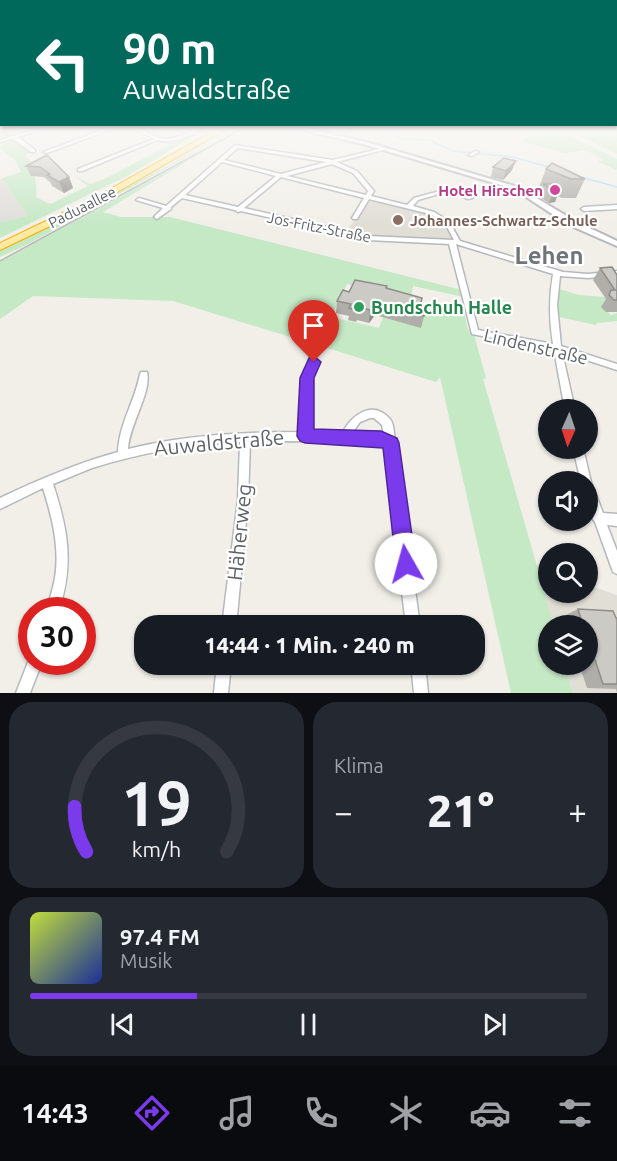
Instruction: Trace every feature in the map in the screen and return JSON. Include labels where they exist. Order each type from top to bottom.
[{"type":"highway","points":[[130,177],[152,160]]},
{"type":"highway","name":"Paduaallee","points":[[0,241],[160,160]]},
{"type":"highway","name":"Paduaallee","points":[[0,247],[170,160]]},
{"type":"highway","points":[[150,172],[176,160]]},
{"type":"street","points":[[80,170],[104,160]]},
{"type":"street","points":[[325,160],[355,172],[371,190],[355,218]]},
{"type":"street","points":[[420,160],[516,188],[572,223],[617,245]]},
{"type":"street","points":[[157,217],[222,161],[441,217],[454,231],[455,242],[557,273],[588,276],[617,273]]},
{"type":"street","points":[[238,210],[281,176],[329,161]]},
{"type":"street","points":[[409,207],[416,199],[449,189],[470,198]]},
{"type":"street","name":"Jos-Fritz-Straße","points":[[183,196],[368,238],[455,242]]},
{"type":"street","points":[[139,200],[169,208]]},
{"type":"street","points":[[584,209],[617,207]]},
{"type":"street","name":"Lindenstraße","points":[[455,242],[475,332],[559,348],[617,367]]},
{"type":"street","points":[[557,273],[553,288],[559,348],[568,399]]},
{"type":"street","name":"Auwaldstraße","points":[[305,436],[307,378],[314,362]]},
{"type":"street","points":[[123,453],[125,437],[143,385],[144,374]]},
{"type":"street","points":[[345,437],[358,418],[376,414],[387,423],[412,615]]},
{"type":"street","name":"Auwaldstraße","points":[[0,504],[86,465],[123,453],[183,441],[305,436],[381,438],[391,443]]},
{"type":"street","name":"Häherweg","points":[[230,615],[244,488],[245,438]]},
{"type":"street","points":[[47,482],[64,542],[56,597]]},
{"type":"street","points":[[617,520],[598,518],[617,568]]},
{"type":"street","points":[[23,693],[29,675]]},
{"type":"street","points":[[221,693],[223,675]]},
{"type":"street","points":[[419,675],[421,693]]},
{"type":"shaded area","points":[[3,178],[28,216],[0,222],[0,179]]},
{"type":"shaded area","name":"Johannes-Schwartz-Schule","points":[[369,200],[434,216],[448,228],[451,239],[400,238],[346,232]]},
{"type":"shaded area","points":[[598,588],[617,595],[617,693],[573,693],[568,675],[598,675],[598,615],[551,615],[547,603],[598,603]]},
{"type":"green space","points":[[15,160],[30,160],[35,166],[36,197],[50,204],[88,186],[75,176],[90,184],[140,160],[153,160],[129,175],[0,238],[0,222],[28,216],[2,178],[21,172]]},
{"type":"green space","points":[[180,160],[0,257],[0,249]]},
{"type":"green space","points":[[187,160],[189,160],[103,212],[121,217],[170,217],[462,290],[464,297],[413,286],[411,297],[347,284],[331,317],[379,328],[389,302],[403,301],[464,313],[468,330],[473,331],[486,378],[483,379],[538,570],[538,603],[548,603],[551,615],[538,615],[538,675],[568,675],[573,693],[511,693],[440,377],[436,382],[305,341],[298,330],[294,330],[294,336],[298,335],[300,340],[173,301],[33,296],[0,319],[0,262]]},
{"type":"green space","points":[[617,160],[617,170],[597,161]]},
{"type":"green space","points":[[556,288],[579,295],[617,298],[604,302],[605,306],[602,307],[611,315],[617,313],[617,321],[596,325],[559,317]]},
{"type":"building","points":[[37,160],[52,160],[69,177],[59,182],[47,175],[50,174],[40,167],[26,166]]},
{"type":"building","points":[[501,160],[516,161],[506,171],[493,167]]},
{"type":"building","points":[[552,163],[585,179],[571,179],[546,169]]},
{"type":"building","points":[[543,184],[556,184],[560,189],[554,190]]},
{"type":"building","points":[[612,267],[617,275],[617,300],[609,295],[611,290],[615,290],[600,268]]},
{"type":"building","points":[[355,280],[387,286],[386,288],[422,298],[420,307],[426,308],[424,316],[376,303],[370,310],[358,307],[357,310],[349,308],[351,304],[337,301],[343,290],[349,292]]},
{"type":"building","points":[[578,609],[613,611],[617,618],[617,684],[603,684],[598,669],[598,615],[580,615]]},
{"type":"waterway","points":[[524,160],[549,167]]},
{"type":"waterway","points":[[581,177],[617,187]]},
{"type":"tram line","points":[[0,261],[185,160]]},
{"type":"place","name":"Hotel Hirschen","points":[[555,190]]},
{"type":"place","name":"Johannes-Schwartz-Schule","points":[[398,220]]},
{"type":"place","name":"Bundschuh Halle","points":[[359,307]]},
{"type":"district","name":"Lehen","points":[[549,255]]},
{"type":"route","points":[[314,362],[307,378],[305,436],[381,438],[391,443],[406,564]]}]
